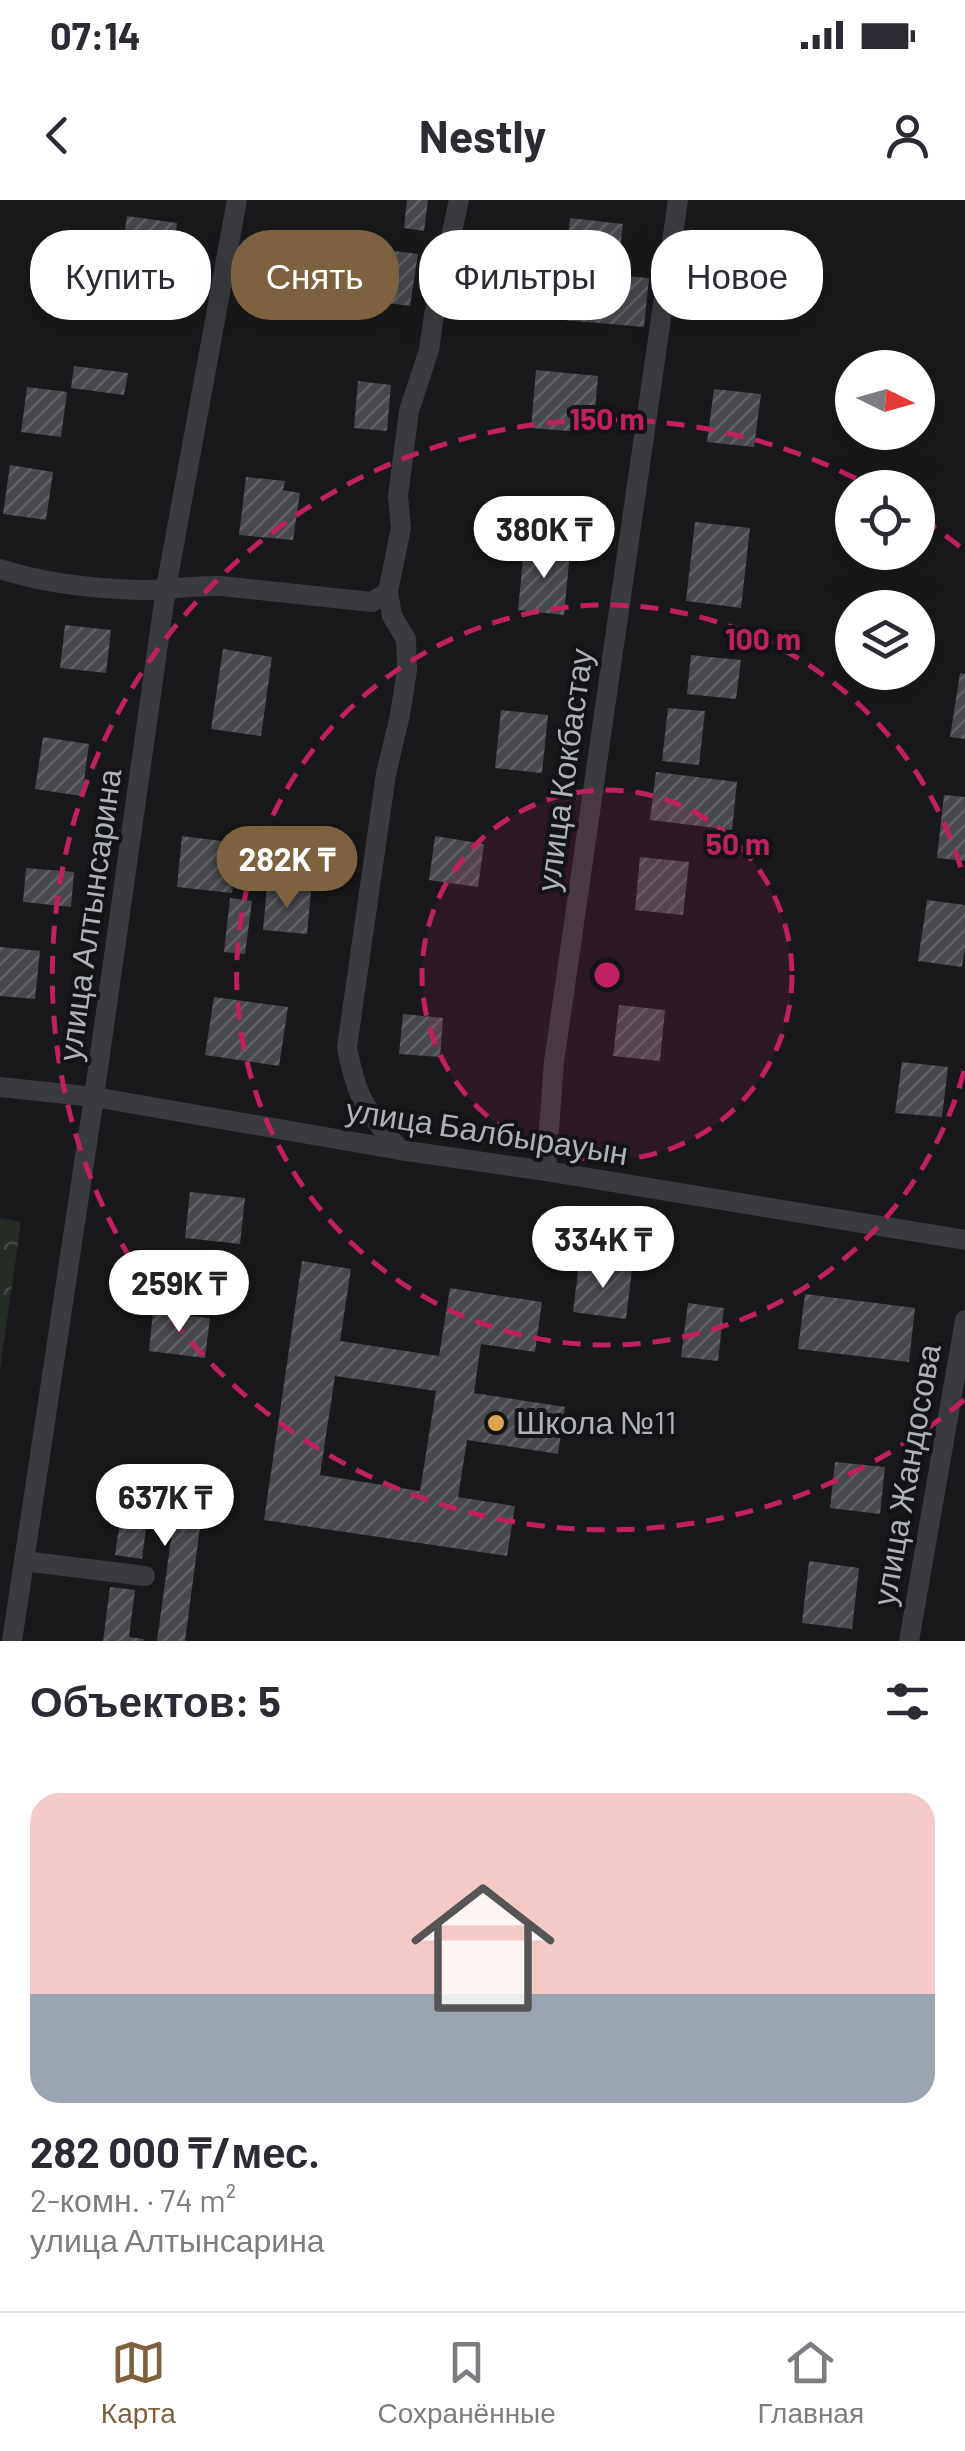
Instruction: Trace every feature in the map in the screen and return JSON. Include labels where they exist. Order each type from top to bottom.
[{"type":"street","name":"улица Алтынсарина","points":[[12,1641],[166,588],[237,200]]},
{"type":"street","points":[[400,1150],[364,1108],[354,1084],[347,1047],[386,774],[408,670],[406,639],[392,616],[388,592],[401,528],[398,496],[409,411],[429,350],[460,200]]},
{"type":"street","name":"улица Кокбастау","points":[[546,1172],[554,1062],[678,200]]},
{"type":"street","points":[[0,569],[58,583],[142,590],[221,586],[372,602],[388,592]]},
{"type":"street","name":"улица Балбырауын","points":[[0,1087],[94,1097],[965,1240]]},
{"type":"street","name":"улица Жандосова","points":[[909,1641],[965,1320]]},
{"type":"street","points":[[24,1561],[144,1576]]},
{"type":"green space","points":[[0,1218],[21,1222],[0,1370]]},
{"type":"building","points":[[407,200],[428,200],[424,230],[404,228]]},
{"type":"building","points":[[127,216],[177,223],[176,230],[125,230]]},
{"type":"building","points":[[570,218],[623,224],[622,230],[569,230]]},
{"type":"building","points":[[399,252],[418,254],[410,306],[399,305]]},
{"type":"building","points":[[631,276],[649,278],[644,327],[564,320],[631,320]]},
{"type":"building","points":[[74,366],[128,373],[124,395],[71,388]]},
{"type":"building","points":[[536,370],[598,376],[593,433],[531,428]]},
{"type":"building","points":[[358,381],[391,385],[387,431],[354,428]]},
{"type":"building","points":[[27,387],[67,392],[61,437],[21,432]]},
{"type":"building","points":[[714,389],[761,394],[754,447],[707,442]]},
{"type":"building","points":[[10,465],[53,472],[46,520],[3,514]]},
{"type":"building","points":[[246,477],[285,481],[283,490],[300,493],[293,540],[239,535]]},
{"type":"building","points":[[695,522],[750,528],[741,608],[686,601]]},
{"type":"building","points":[[524,548],[570,552],[564,615],[518,610]]},
{"type":"building","points":[[65,625],[111,630],[106,673],[60,668]]},
{"type":"building","points":[[223,649],[272,657],[261,736],[211,729]]},
{"type":"building","points":[[691,655],[741,660],[736,699],[687,694]]},
{"type":"building","points":[[960,673],[965,674],[965,739],[950,737]]},
{"type":"building","points":[[668,708],[705,711],[699,765],[662,761]]},
{"type":"building","points":[[501,710],[548,715],[542,773],[495,768]]},
{"type":"building","points":[[43,737],[89,744],[82,796],[35,789]]},
{"type":"building","points":[[656,772],[737,782],[732,830],[650,820]]},
{"type":"building","points":[[944,795],[965,797],[965,861],[937,858]]},
{"type":"building","points":[[182,836],[238,843],[232,893],[177,887]]},
{"type":"building","points":[[435,836],[484,844],[478,887],[429,880]]},
{"type":"building","points":[[640,857],[689,862],[683,915],[635,910]]},
{"type":"building","points":[[26,868],[74,872],[71,907],[23,902]]},
{"type":"building","points":[[267,887],[311,891],[307,934],[263,930]]},
{"type":"building","points":[[230,898],[252,901],[245,954],[224,952]]},
{"type":"building","points":[[927,900],[965,905],[962,967],[918,961]]},
{"type":"building","points":[[0,947],[40,951],[35,999],[0,996]]},
{"type":"building","points":[[214,997],[288,1007],[279,1066],[205,1055]]},
{"type":"building","points":[[619,1005],[665,1010],[660,1061],[613,1056]]},
{"type":"building","points":[[403,1014],[443,1018],[440,1057],[399,1054]]},
{"type":"building","points":[[902,1062],[948,1067],[942,1117],[895,1113]]},
{"type":"building","points":[[190,1192],[245,1198],[240,1244],[185,1238]]},
{"type":"building","name":"Школа №11","points":[[302,1261],[351,1269],[340,1341],[439,1356],[450,1288],[542,1302],[535,1352],[481,1344],[474,1393],[565,1407],[558,1454],[467,1440],[458,1497],[515,1506],[507,1556],[264,1520]],"holes":[[[335,1376],[436,1391],[420,1491],[320,1475]]]},
{"type":"building","points":[[579,1263],[632,1269],[626,1319],[573,1312]]},
{"type":"building","points":[[805,1294],[915,1308],[909,1362],[798,1349]]},
{"type":"building","points":[[688,1303],[724,1308],[718,1361],[681,1357]]},
{"type":"building","points":[[153,1312],[210,1318],[205,1358],[149,1351]]},
{"type":"building","points":[[835,1462],[885,1467],[880,1514],[830,1508]]},
{"type":"building","points":[[125,1487],[204,1497],[185,1641],[157,1641],[174,1517],[148,1513],[142,1559],[115,1555]]},
{"type":"building","points":[[809,1561],[859,1568],[852,1629],[802,1623]]},
{"type":"building","points":[[110,1587],[135,1590],[129,1637],[143,1641],[103,1641]]},
{"type":"place","name":"Школа №11","points":[[496,1423]]}]
